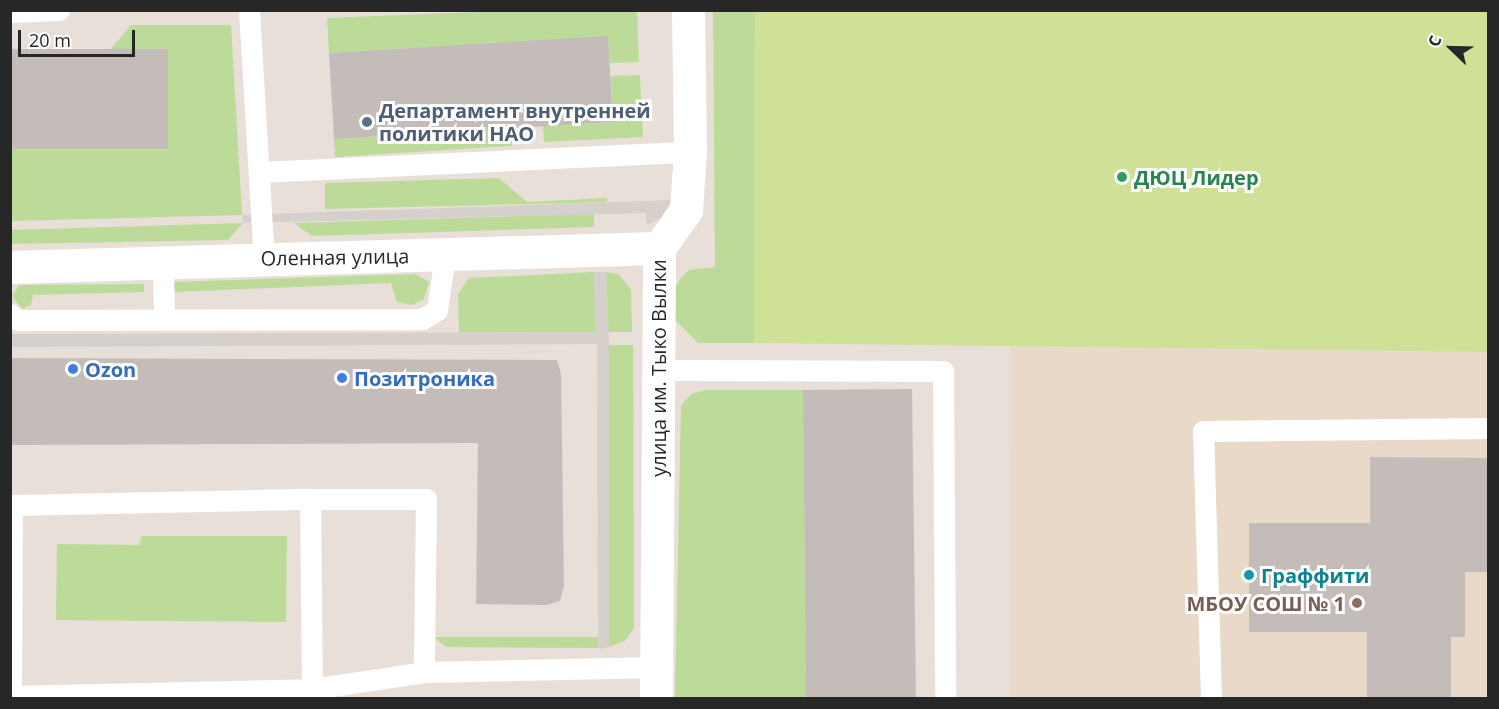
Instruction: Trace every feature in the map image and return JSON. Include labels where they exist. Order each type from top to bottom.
[{"type":"street","name":"улица им. Тыко Вылки","points":[[657,683],[659,248],[686,210],[690,152],[688,10]]},
{"type":"street","name":"Оленная улица","points":[[10,267],[659,248]]},
{"type":"lane","points":[[10,12],[59,10]]},
{"type":"lane","points":[[249,10],[264,259]]},
{"type":"lane","points":[[259,172],[690,152]]},
{"type":"lane","points":[[10,314],[18,320],[422,319],[437,310],[445,255]]},
{"type":"lane","points":[[163,262],[164,319]]},
{"type":"lane","points":[[658,370],[943,371],[945,699]]},
{"type":"lane","points":[[1211,699],[1203,431],[1488,428]]},
{"type":"lane","points":[[310,499],[322,692]]},
{"type":"lane","points":[[424,672],[426,499],[12,505],[11,697],[322,692],[424,672],[657,683]]},
{"type":"shaded area","points":[[672,200],[661,218],[647,225],[646,213],[243,223],[242,215]]},
{"type":"shaded area","points":[[594,272],[606,272],[609,338],[609,647],[602,649],[598,648],[597,344],[11,347],[11,334],[595,332]]},
{"type":"shaded area","points":[[1011,347],[1488,352],[1488,698],[1010,698]]},
{"type":"green space","points":[[501,11],[637,11],[639,62],[610,63],[608,37],[329,53],[327,18]]},
{"type":"green space","points":[[713,11],[755,11],[754,343],[698,343],[675,320],[675,288],[681,278],[689,270],[715,267]]},
{"type":"green space","name":"ДЮЦ Лидер","points":[[755,11],[1488,11],[1488,352],[754,343]]},
{"type":"green space","points":[[131,25],[231,25],[242,215],[11,221],[10,149],[168,149],[168,49],[111,49]]},
{"type":"green space","points":[[640,75],[643,137],[544,142],[543,126],[613,122],[611,76]]},
{"type":"green space","points":[[511,128],[512,146],[335,157],[334,139]]},
{"type":"green space","points":[[499,178],[527,202],[607,198],[607,202],[325,209],[325,183]]},
{"type":"green space","points":[[594,214],[594,227],[312,236],[294,223]]},
{"type":"green space","points":[[243,223],[228,240],[11,244],[11,230]]},
{"type":"green space","points":[[594,272],[596,332],[459,332],[458,294],[469,278]]},
{"type":"green space","points":[[606,272],[618,274],[631,289],[632,332],[608,332]]},
{"type":"green space","points":[[415,274],[429,282],[424,299],[412,305],[397,302],[391,283],[172,292],[172,282]]},
{"type":"green space","points":[[144,284],[144,292],[33,295],[31,305],[22,309],[12,296],[19,285]]},
{"type":"green space","points":[[608,345],[633,345],[634,628],[626,640],[609,647]]},
{"type":"green space","points":[[706,390],[803,390],[806,698],[675,698],[681,406],[691,394]]},
{"type":"green space","points":[[142,536],[287,536],[286,622],[56,620],[57,544],[139,545]]},
{"type":"green space","points":[[434,637],[598,637],[598,648],[446,647]]},
{"type":"building","points":[[608,36],[613,122],[334,139],[329,53]]},
{"type":"building","points":[[10,49],[168,49],[168,149],[10,149]]},
{"type":"building","points":[[10,358],[557,360],[561,374],[564,586],[560,601],[547,605],[476,604],[478,443],[10,445]]},
{"type":"building","points":[[912,389],[916,698],[806,698],[803,390]]},
{"type":"building","name":"МБОУ СОШ № 1","points":[[1370,457],[1488,458],[1488,572],[1465,572],[1465,637],[1451,637],[1451,698],[1367,698],[1367,632],[1249,632],[1249,523],[1370,523]]},
{"type":"place","name":"Департамент внутренней политики НАО","points":[[367,122]]},
{"type":"place","name":"ДЮЦ Лидер","points":[[1122,177]]},
{"type":"place","name":"Ozon","points":[[73,369]]},
{"type":"place","name":"Позитроника","points":[[342,378]]},
{"type":"place","name":"Граффити","points":[[1249,575]]},
{"type":"place","name":"МБОУ СОШ № 1","points":[[1357,603]]}]
